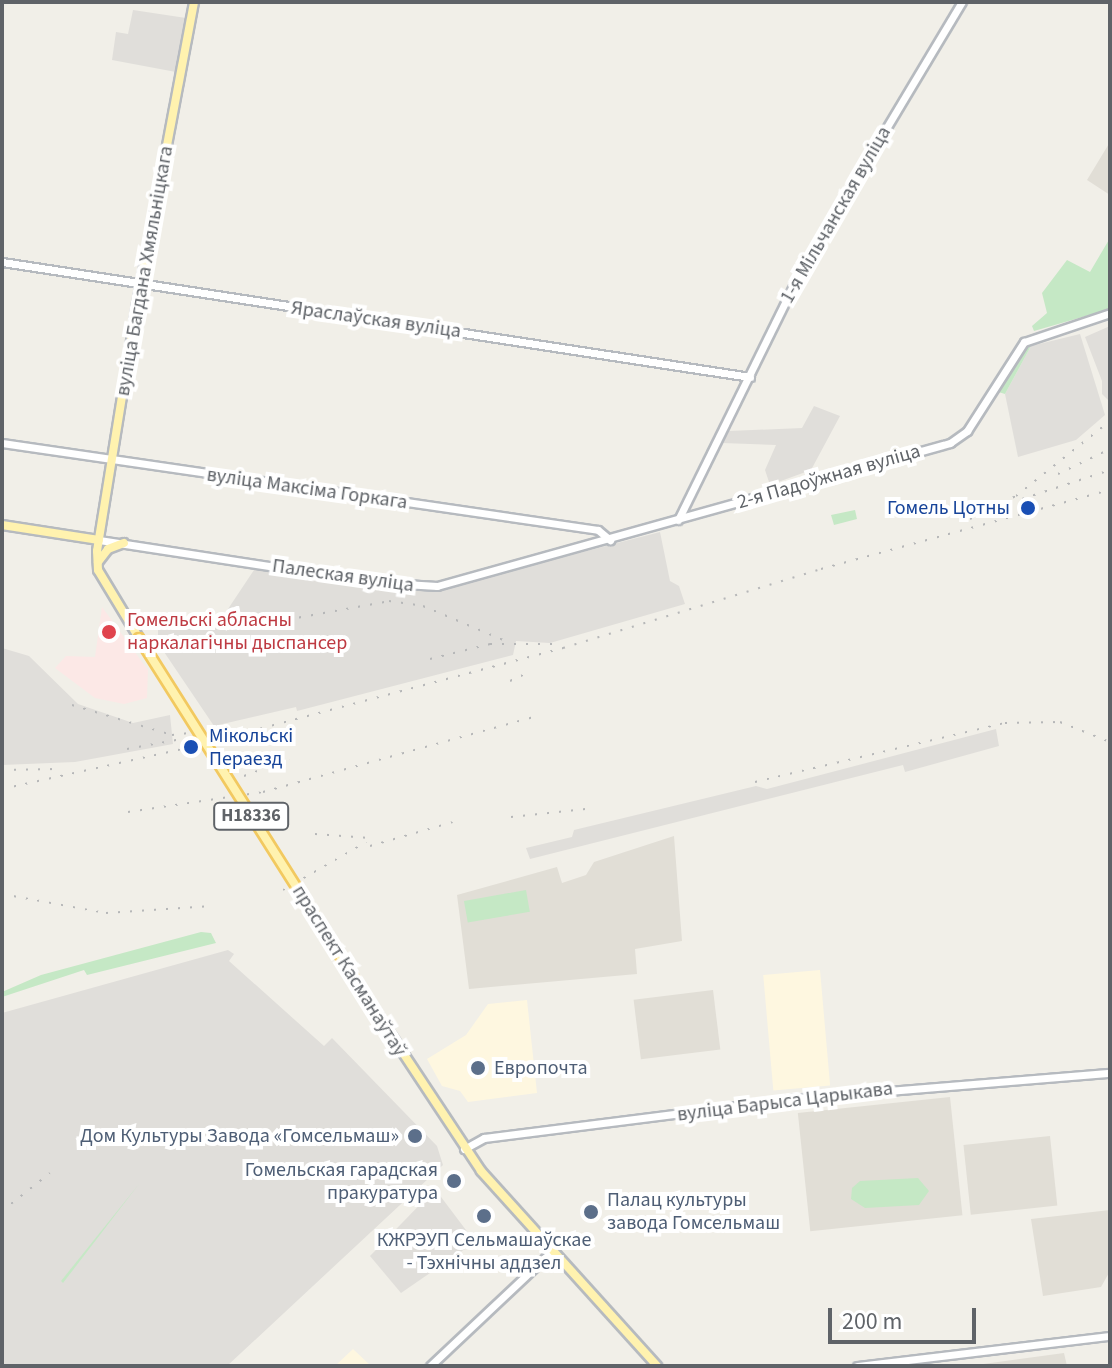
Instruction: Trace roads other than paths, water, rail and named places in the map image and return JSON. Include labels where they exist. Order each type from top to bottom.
[{"type":"main road","name":"вуліца Багдана Хмяльніцкага","points":[[99,540],[141,284],[194,2]]},
{"type":"main road","name":"Палеская вуліца","points":[[2,525],[99,540]]},
{"type":"main road","points":[[97,563],[99,540]]},
{"type":"main road","points":[[97,563],[108,549],[124,543]]},
{"type":"main road","name":"праспект Касманаўтаў","points":[[97,563],[139,638],[464,1149],[657,1366]]},
{"type":"street","name":"1-я Мільчанская вуліца","points":[[678,520],[799,274],[962,2]]},
{"type":"street","name":"Яраслаўская вуліца","points":[[2,262],[750,377]]},
{"type":"street","name":"2-я Падоўжная вуліца","points":[[678,520],[950,443],[973,422],[1024,342],[1110,313]]},
{"type":"street","name":"вуліца Максіма Горкага","points":[[2,443],[598,530],[610,540]]},
{"type":"street","name":"Палеская вуліца","points":[[99,540],[421,588],[678,520]]},
{"type":"street","name":"вуліца Барыса Царыкава","points":[[464,1149],[484,1138],[791,1099],[1110,1073]]},
{"type":"street","points":[[430,1366],[553,1250]]},
{"type":"street","points":[[857,1366],[1110,1336]]},
{"type":"railway","points":[[970,519],[1016,496],[1110,421]]},
{"type":"railway","points":[[1058,474],[1110,449]]},
{"type":"railway","points":[[1022,499],[1110,470]]},
{"type":"railway","points":[[2,789],[191,747],[563,648],[821,569],[1110,490]]},
{"type":"railway","points":[[252,626],[389,601],[423,606],[510,643]]},
{"type":"railway","points":[[430,659],[490,644],[552,644]]},
{"type":"railway","points":[[510,681],[529,672]]},
{"type":"railway","points":[[72,705],[172,735],[215,730]]},
{"type":"railway","points":[[128,812],[263,792],[533,717]]},
{"type":"railway","points":[[755,782],[1005,723],[1060,722],[1110,742]]},
{"type":"railway","points":[[127,749],[176,740]]},
{"type":"railway","points":[[244,776],[289,759]]},
{"type":"railway","points":[[2,770],[56,769]]},
{"type":"railway","points":[[511,817],[586,809]]},
{"type":"railway","points":[[370,846],[453,822]]},
{"type":"railway","points":[[315,834],[370,838]]},
{"type":"railway","points":[[283,890],[366,842]]},
{"type":"railway","points":[[2,894],[106,913],[212,906]]},
{"type":"railway","points":[[2,1211],[50,1173]]},
{"type":"place","name":"Гомель Цотны","points":[[1028,508]]},
{"type":"place","name":"Гомельскі абласны наркалагічны дыспансер","points":[[109,632]]},
{"type":"place","name":"Мікольскі Пераезд","points":[[191,747]]},
{"type":"place","name":"Европочта","points":[[478,1068]]},
{"type":"place","name":"Дом Культуры Завода «Гомсельмаш»","points":[[415,1136]]},
{"type":"place","name":"Гомельская гарадская пракуратура","points":[[454,1181]]},
{"type":"place","name":"Палац культуры завода Гомсельмаш","points":[[591,1212]]},
{"type":"place","name":"КЖРЭУП Сельмашаўскае - Тэхнічны аддзел","points":[[484,1216]]}]
